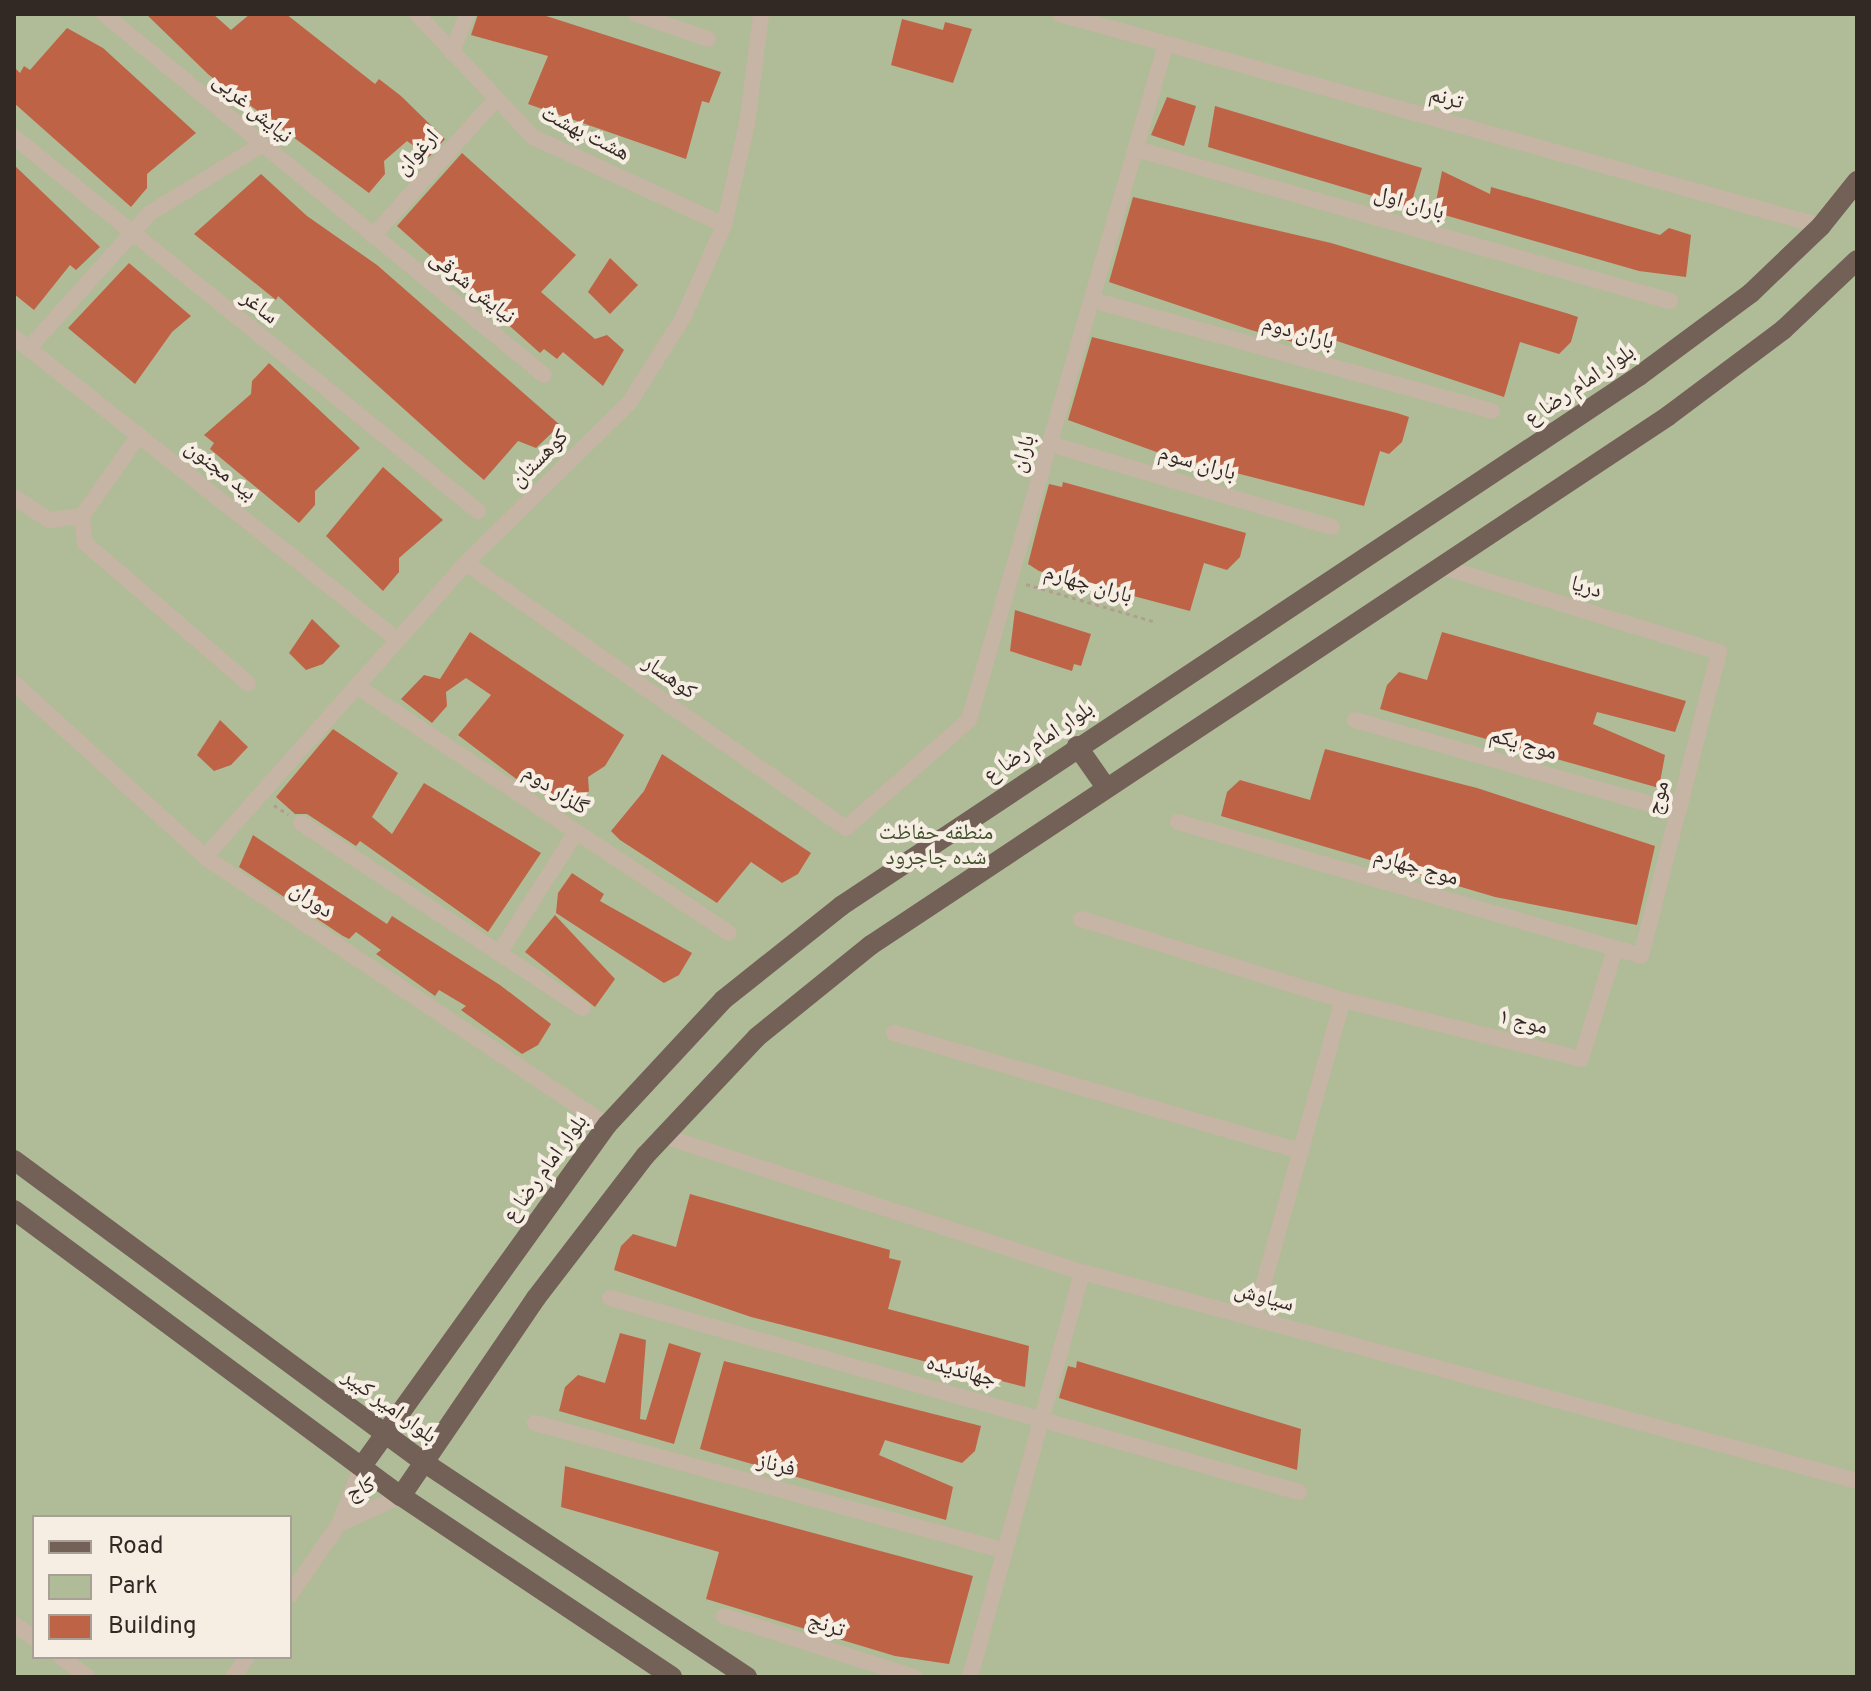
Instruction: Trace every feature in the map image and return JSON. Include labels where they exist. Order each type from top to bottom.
[{"type":"main road","name":"بلوار امام رضا ع","points":[[362,1466],[607,1125],[735,991],[841,906],[1077,746],[1639,376],[1751,293],[1821,226],[1857,181]]},
{"type":"main road","points":[[401,1496],[536,1298],[666,1137],[757,1037],[848,963],[1105,786],[1668,416],[1783,330],[1857,260]]},
{"type":"main road","points":[[1077,746],[1105,786]]},
{"type":"main road","name":"بلوار امیر کبیر","points":[[14,1160],[425,1463],[747,1677]]},
{"type":"main road","points":[[14,1210],[401,1496],[672,1677]]},
{"type":"street","name":"نیایش غربی","points":[[104,14],[373,236]]},
{"type":"street","name":"هشت بهشت","points":[[417,14],[533,137],[724,225]]},
{"type":"street","points":[[452,53],[467,14]]},
{"type":"street","points":[[636,14],[708,39]]},
{"type":"street","name":"کوهستان","points":[[205,857],[466,563],[629,403],[683,318],[724,225],[747,124],[761,14]]},
{"type":"street","name":"ترنم","points":[[1060,14],[1821,226]]},
{"type":"street","name":"باران","points":[[846,828],[969,720],[1166,44]]},
{"type":"street","name":"ارغوان","points":[[373,236],[496,99]]},
{"type":"street","name":"ساغر","points":[[14,137],[131,235],[478,511]]},
{"type":"street","points":[[29,348],[131,235],[196,180],[261,145]]},
{"type":"street","name":"باران اول","points":[[1136,149],[1670,301]]},
{"type":"street","name":"نیایش شرقی","points":[[373,236],[544,375]]},
{"type":"street","name":"باران دوم","points":[[1092,300],[1492,411]]},
{"type":"street","name":"بید مجنون","points":[[14,337],[398,640]]},
{"type":"street","points":[[139,435],[82,516],[85,543],[118,577],[248,683]]},
{"type":"street","name":"باران سوم","points":[[1050,444],[1332,527]]},
{"type":"street","points":[[14,497],[49,520],[82,516]]},
{"type":"street","name":"کوهسار","points":[[466,563],[846,828]]},
{"type":"street","name":"دریا","points":[[1440,566],[1719,652]]},
{"type":"street","name":"موج","points":[[1641,956],[1719,652]]},
{"type":"street","name":"دوران","points":[[14,683],[205,857],[607,1125]]},
{"type":"street","name":"گلزار دوم","points":[[356,686],[729,933]]},
{"type":"street","name":"موج یکم","points":[[1355,720],[1678,812]]},
{"type":"street","name":"موج چهارم","points":[[1178,822],[1641,956]]},
{"type":"street","points":[[301,823],[583,1008]]},
{"type":"street","points":[[499,953],[576,832]]},
{"type":"street","points":[[1081,919],[1343,1000],[1254,1318]]},
{"type":"street","name":"موج ۱","points":[[1343,1000],[1581,1059],[1615,949]]},
{"type":"street","points":[[894,1033],[1301,1151]]},
{"type":"street","name":"سیاوش","points":[[666,1137],[1082,1272],[1857,1481]]},
{"type":"street","points":[[970,1677],[1082,1272]]},
{"type":"street","name":"جهاندیده","points":[[610,1298],[1299,1492]]},
{"type":"street","name":"فرناز","points":[[535,1423],[1005,1551]]},
{"type":"street","name":"کاج","points":[[292,1592],[339,1524],[362,1466]]},
{"type":"street","name":"کاج","points":[[339,1524],[401,1496]]},
{"type":"street","name":"ترنج","points":[[724,1616],[914,1677]]},
{"type":"street","points":[[14,1624],[32,1637]]},
{"type":"street","points":[[64,1659],[88,1677]]},
{"type":"street","points":[[233,1677],[246,1659]]},
{"type":"path","name":"باران چهارم","points":[[1010,579],[1156,622]]},
{"type":"path","points":[[260,796],[301,823]]},
{"type":"green space","name":"منطقه حفاظت شده جاجرود","points":[[14,14],[1857,14],[1857,1677],[14,1677]]},
{"type":"building","points":[[146,14],[213,14],[231,30],[250,14],[286,14],[375,84],[379,79],[401,96],[445,139],[429,157],[407,141],[384,161],[385,174],[369,193],[209,75]]},
{"type":"building","points":[[478,14],[540,14],[721,72],[709,103],[702,101],[686,159],[528,104],[548,56],[471,35]]},
{"type":"building","points":[[902,19],[943,30],[945,22],[972,29],[953,83],[891,65]]},
{"type":"building","points":[[67,28],[103,48],[196,133],[147,174],[147,188],[131,207],[14,103],[14,67],[20,73],[24,66],[30,70]]},
{"type":"building","points":[[1167,97],[1196,106],[1184,146],[1151,135]]},
{"type":"building","points":[[1215,106],[1422,168],[1410,207],[1208,147]]},
{"type":"building","points":[[462,153],[576,255],[541,292],[595,339],[607,335],[624,350],[603,386],[563,352],[557,359],[544,349],[540,353],[397,226]]},
{"type":"building","points":[[14,165],[100,247],[76,270],[70,265],[34,310],[14,294]]},
{"type":"building","points":[[1442,171],[1490,194],[1491,187],[1660,235],[1669,228],[1691,235],[1686,277],[1639,271],[1434,212]]},
{"type":"building","points":[[261,174],[307,216],[377,265],[560,425],[536,448],[518,441],[484,480],[278,296],[276,300],[194,234]]},
{"type":"building","points":[[1133,197],[1331,243],[1566,313],[1578,317],[1571,342],[1559,354],[1520,342],[1504,397],[1325,337],[1321,350],[1251,330],[1109,282]]},
{"type":"building","points":[[610,258],[638,285],[610,314],[588,292]]},
{"type":"building","points":[[129,263],[191,316],[172,332],[135,384],[68,328]]},
{"type":"building","points":[[1092,337],[1409,417],[1402,442],[1389,454],[1380,451],[1364,506],[1162,454],[1068,420]]},
{"type":"building","points":[[269,363],[360,448],[315,491],[315,505],[299,523],[210,449],[214,443],[204,435],[251,394],[252,381]]},
{"type":"building","points":[[383,467],[443,520],[399,558],[399,572],[383,591],[326,536]]},
{"type":"building","points":[[1063,482],[1246,533],[1240,557],[1227,570],[1204,563],[1190,611],[1039,571],[1028,564],[1040,517],[1049,484],[1062,487]]},
{"type":"building","points":[[1015,610],[1091,634],[1081,666],[1074,664],[1072,671],[1010,651]]},
{"type":"building","points":[[312,619],[340,646],[323,664],[306,670],[289,653]]},
{"type":"building","points":[[470,632],[624,735],[605,766],[588,777],[589,791],[572,810],[515,778],[458,735],[491,695],[466,678],[446,692],[447,706],[432,723],[401,699],[424,675],[440,679]]},
{"type":"building","points":[[1442,632],[1686,701],[1675,732],[1597,712],[1593,724],[1665,755],[1659,788],[1380,709],[1387,685],[1399,672],[1427,680]]},
{"type":"building","points":[[220,720],[248,747],[231,765],[214,771],[197,755]]},
{"type":"building","points":[[333,729],[398,773],[372,817],[392,834],[424,783],[541,853],[488,932],[360,841],[356,846],[307,814],[295,814],[276,797]]},
{"type":"building","points":[[1325,749],[1477,788],[1655,846],[1637,925],[1495,897],[1221,816],[1227,792],[1240,780],[1310,800]]},
{"type":"building","points":[[662,754],[811,853],[798,874],[782,883],[751,862],[717,903],[620,840],[611,831],[644,791]]},
{"type":"building","points":[[253,835],[387,924],[392,916],[500,985],[551,1024],[538,1045],[522,1054],[461,1010],[466,1006],[439,990],[435,996],[376,954],[381,950],[356,932],[349,939],[343,936],[239,867]]},
{"type":"building","points":[[572,873],[604,894],[600,901],[692,953],[679,975],[664,983],[556,913],[558,893]]},
{"type":"building","points":[[555,915],[615,979],[595,1007],[525,952]]},
{"type":"building","points":[[690,1194],[890,1250],[889,1258],[901,1261],[888,1309],[1029,1346],[1025,1387],[751,1317],[614,1270],[621,1246],[633,1234],[676,1247]]},
{"type":"building","points":[[620,1333],[646,1340],[640,1419],[646,1420],[669,1343],[701,1353],[674,1444],[559,1411],[565,1387],[578,1375],[605,1383]]},
{"type":"building","points":[[724,1361],[981,1426],[975,1451],[962,1463],[885,1440],[879,1455],[953,1487],[946,1520],[700,1449]]},
{"type":"building","points":[[1077,1361],[1301,1429],[1297,1470],[1059,1398],[1068,1366],[1076,1368]]},
{"type":"building","points":[[565,1466],[973,1576],[949,1664],[895,1656],[706,1599],[719,1552],[561,1507]]}]
